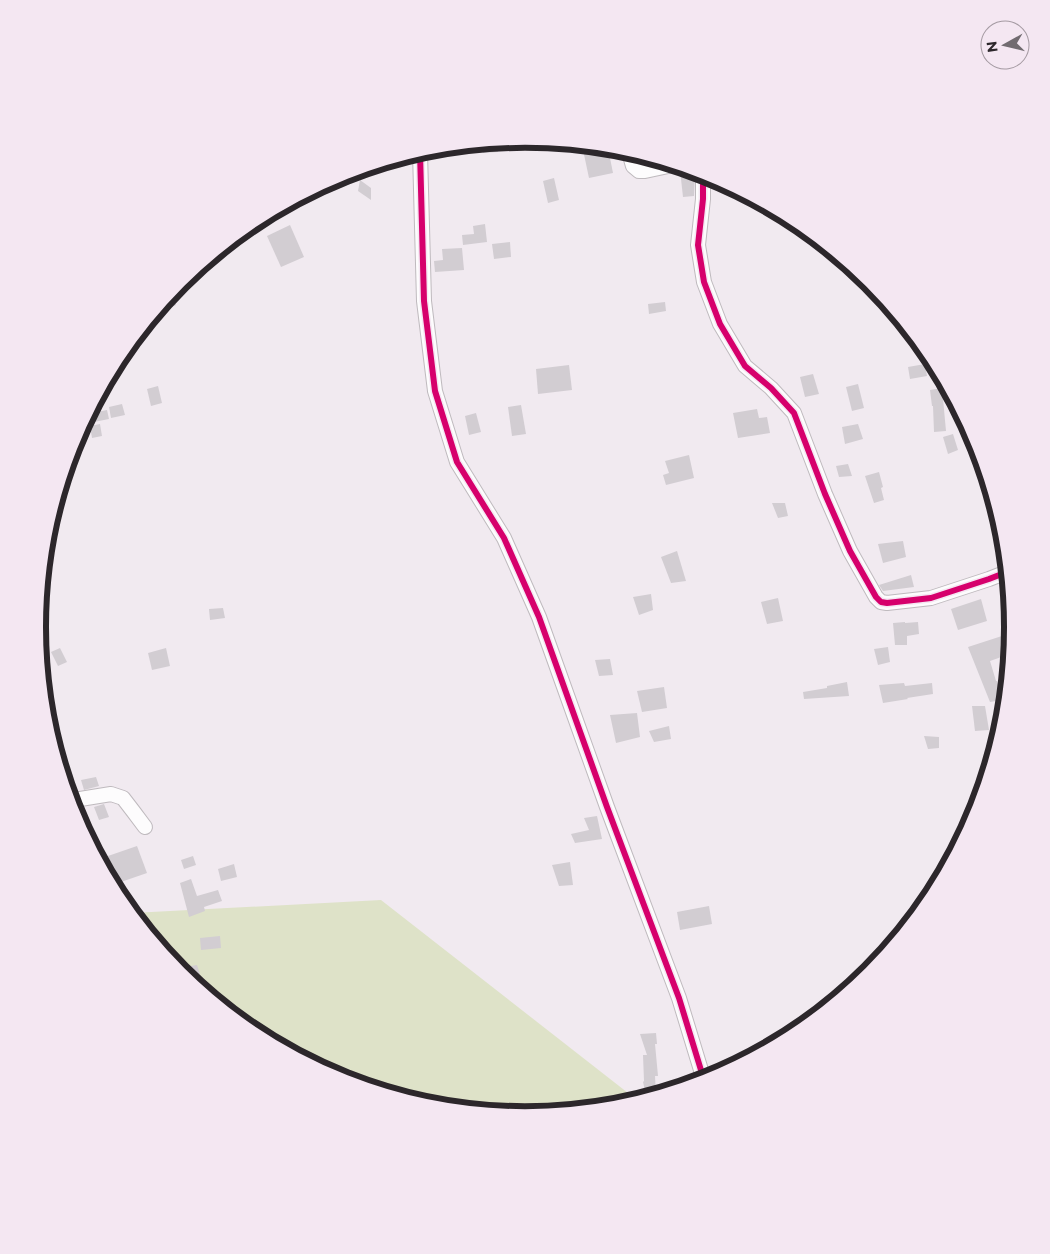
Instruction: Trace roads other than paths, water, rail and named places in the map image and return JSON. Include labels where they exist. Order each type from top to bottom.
[{"type":"street","points":[[420,160],[424,301],[435,391],[457,462],[504,538],[539,617],[607,807],[679,998],[701,1072]]},
{"type":"street","points":[[632,161],[639,171],[659,168]]},
{"type":"street","points":[[704,183],[698,245],[704,282],[720,324],[745,366],[771,388],[794,413],[825,494],[850,551],[876,597],[881,602],[887,603],[931,598],[1001,574]]},
{"type":"street","points":[[79,799],[111,794],[124,798],[145,827]]}]
